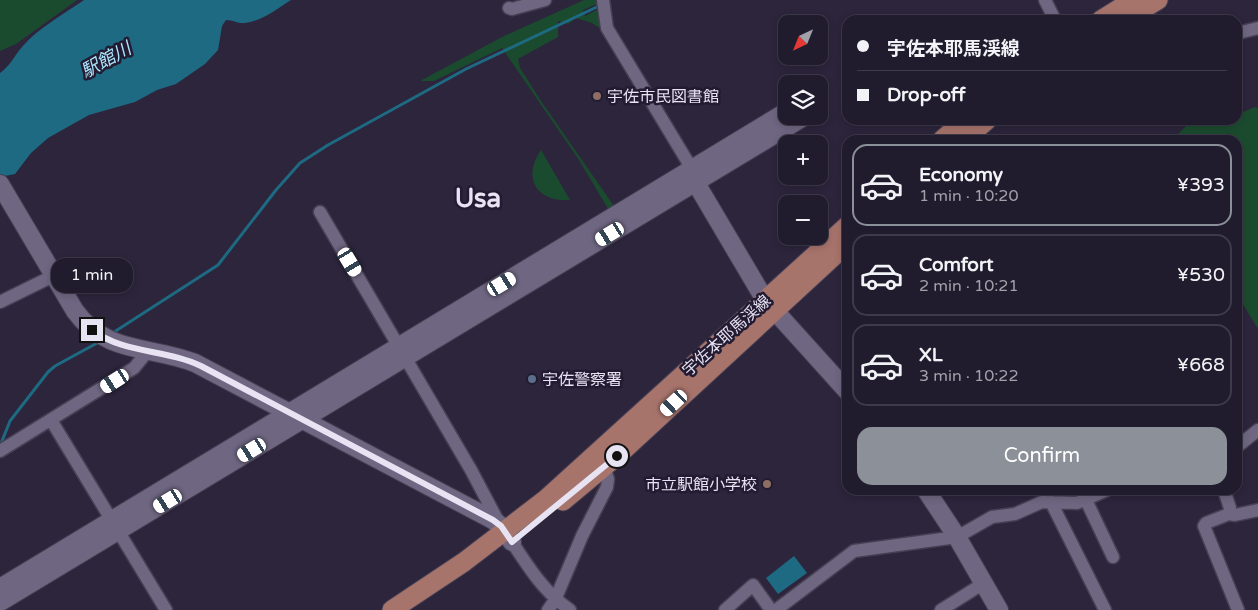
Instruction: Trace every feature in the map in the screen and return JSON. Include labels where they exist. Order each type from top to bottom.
[{"type":"main road","points":[[1109,15],[1133,0]]},
{"type":"main road","points":[[1133,15],[1158,0]]},
{"type":"main road","points":[[948,135],[959,125]]},
{"type":"main road","points":[[970,135],[981,125]]},
{"type":"main road","name":"宇佐本耶馬渓線","points":[[392,610],[604,467],[842,232]]},
{"type":"main road","name":"宇佐本耶馬渓線","points":[[416,610],[769,306],[842,248]]},
{"type":"street","points":[[509,8],[512,9],[545,0]]},
{"type":"street","points":[[603,0],[607,28],[769,306],[842,385]]},
{"type":"street","points":[[1045,0],[1052,15]]},
{"type":"street","points":[[1242,32],[1258,28]]},
{"type":"street","points":[[0,602],[114,526],[692,174],[778,117]]},
{"type":"street","points":[[692,174],[787,125]]},
{"type":"street","points":[[0,184],[75,311],[92,330],[118,345],[148,350],[195,363],[296,416],[506,533]]},
{"type":"street","points":[[320,212],[506,533],[552,605],[570,610]]},
{"type":"street","points":[[0,302],[52,273]]},
{"type":"street","points":[[0,451],[134,368],[148,350]]},
{"type":"street","points":[[51,420],[166,610]]},
{"type":"street","points":[[1242,443],[1258,430]]},
{"type":"street","points":[[552,605],[606,487],[608,479],[604,467]]},
{"type":"street","points":[[929,495],[957,537],[999,610]]},
{"type":"street","points":[[776,610],[854,551],[957,537],[992,517],[1015,514],[1042,502],[1073,503],[1096,495]]},
{"type":"street","points":[[1226,495],[1230,508],[1229,514]]},
{"type":"street","points":[[1086,500],[1113,557]]},
{"type":"street","points":[[1051,502],[1105,610]]},
{"type":"street","points":[[1238,610],[1204,526],[1206,523],[1229,514],[1235,515],[1258,510]]},
{"type":"street","points":[[0,588],[114,526]]},
{"type":"street","points":[[941,610],[984,583]]},
{"type":"street","points":[[725,610],[753,585],[771,610]]},
{"type":"green space","points":[[0,0],[77,0],[16,44],[0,51]]},
{"type":"green space","points":[[584,0],[595,0],[597,4],[583,10],[585,16],[599,9],[602,25],[598,27],[576,18],[568,24],[558,21],[558,37],[518,59],[520,68],[541,101],[616,209],[610,212],[579,160],[502,48],[434,81],[420,81],[504,36]]},
{"type":"green space","points":[[1255,107],[1258,108],[1258,329],[1242,303],[1242,135],[1177,135],[1187,125],[1242,125],[1242,112]]},
{"type":"green space","points":[[541,150],[570,200],[558,200],[548,197],[536,186],[533,179],[533,170],[535,160]]},
{"type":"water","name":"駅館川","points":[[84,0],[291,0],[269,14],[251,22],[243,23],[226,20],[222,26],[218,50],[205,64],[176,84],[157,90],[135,102],[89,115],[48,138],[31,153],[15,174],[0,177],[0,73],[10,64],[28,40]]},
{"type":"water","points":[[794,556],[807,573],[778,594],[766,578]]},
{"type":"waterway","points":[[111,334],[218,265],[276,190],[300,163],[328,145],[466,69],[601,5]]},
{"type":"waterway","points":[[0,446],[10,421],[48,372],[55,366],[99,342]]},
{"type":"place","name":"宇佐市民図書館","points":[[597,96]]},
{"type":"place","name":"宇佐警察署","points":[[532,379]]},
{"type":"place","name":"市立駅館小学校","points":[[767,484]]},
{"type":"district","name":"Usa","points":[[478,198]]},
{"type":"route","points":[[92,330],[118,345],[171,355],[201,366],[493,520],[501,526],[512,542],[617,456]]}]
